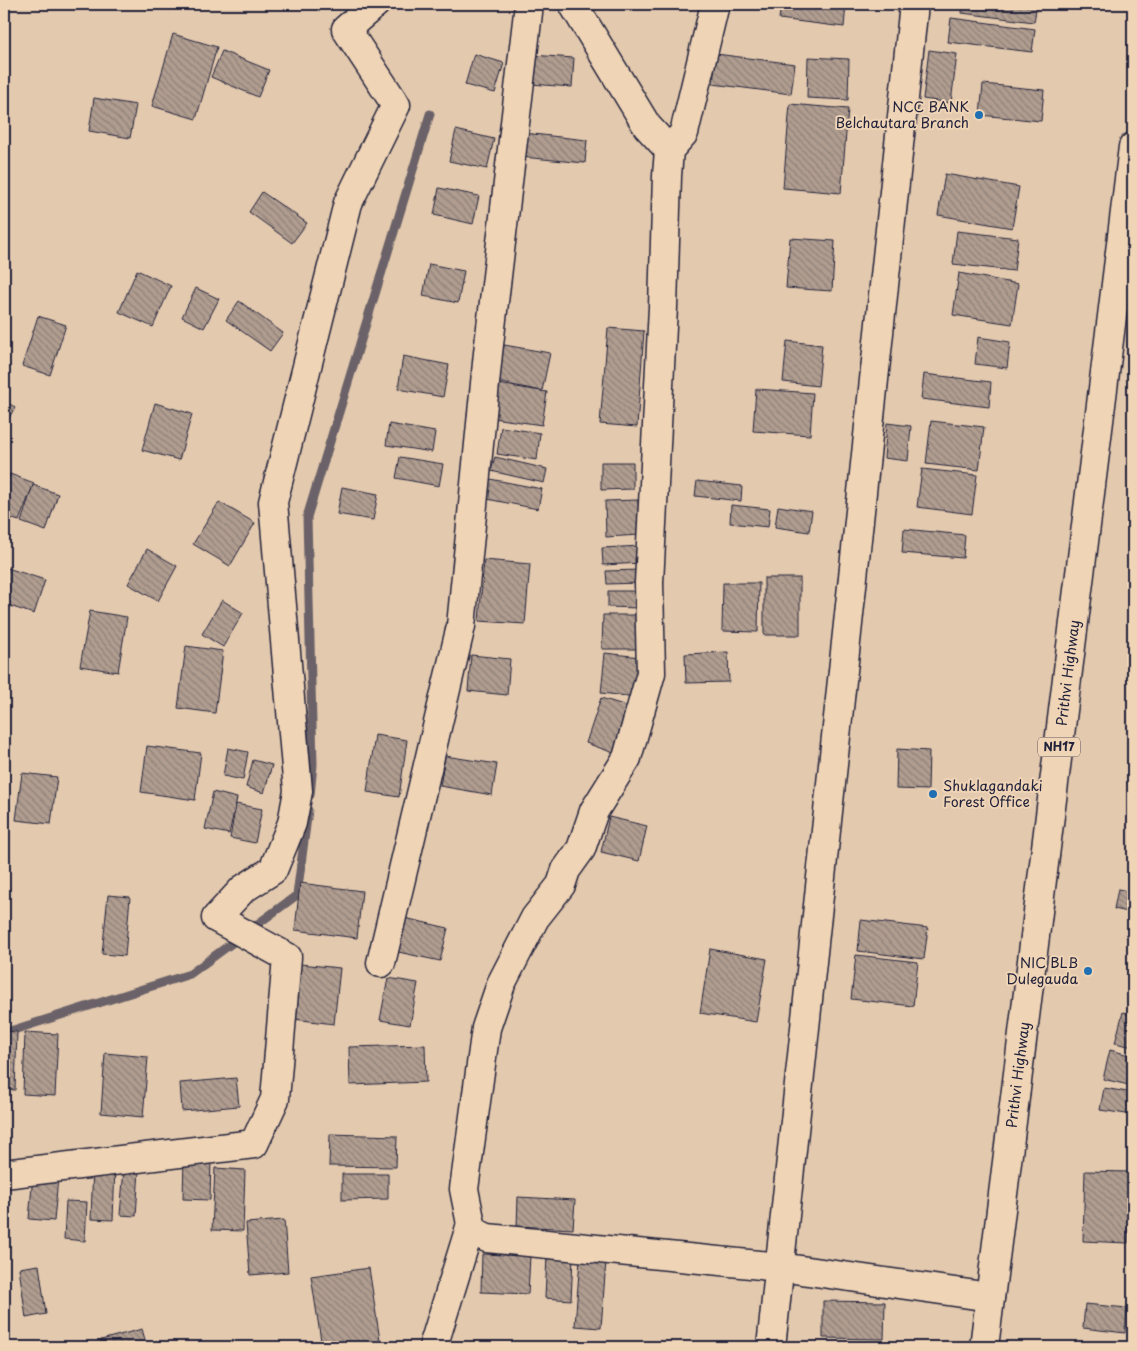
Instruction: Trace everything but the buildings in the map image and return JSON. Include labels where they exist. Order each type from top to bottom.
[{"type":"main road","points":[[4,1174],[254,1144],[275,1099],[287,957],[216,918],[243,889],[273,870],[292,823],[298,791],[273,502],[348,203],[396,105],[346,29],[375,4]]},
{"type":"main road","points":[[381,963],[462,626],[488,353],[529,4]]},
{"type":"main road","points":[[573,4],[647,126],[669,150]]},
{"type":"main road","points":[[715,4],[684,133],[669,150],[664,308],[650,582],[651,673],[627,758],[594,811],[581,849],[566,870],[561,885],[535,918],[501,984],[486,1028],[464,1189],[471,1224],[475,1232],[487,1238],[780,1268],[990,1297]]},
{"type":"main road","points":[[771,1347],[914,4]]},
{"type":"main road","name":"Prithvi Highway","points":[[984,1347],[1133,147]]},
{"type":"main road","points":[[433,1347],[471,1224]]},
{"type":"waterway","points":[[310,795],[313,765],[307,517],[430,114]]},
{"type":"waterway","points":[[4,1033],[190,974],[297,895],[308,810]]},
{"type":"place","name":"NCC BANK Belchautara Branch","points":[[979,115]]},
{"type":"place","name":"Shuklagandaki Forest Office","points":[[933,794]]},
{"type":"place","name":"NIC BLB Dulegauda","points":[[1088,971]]}]
